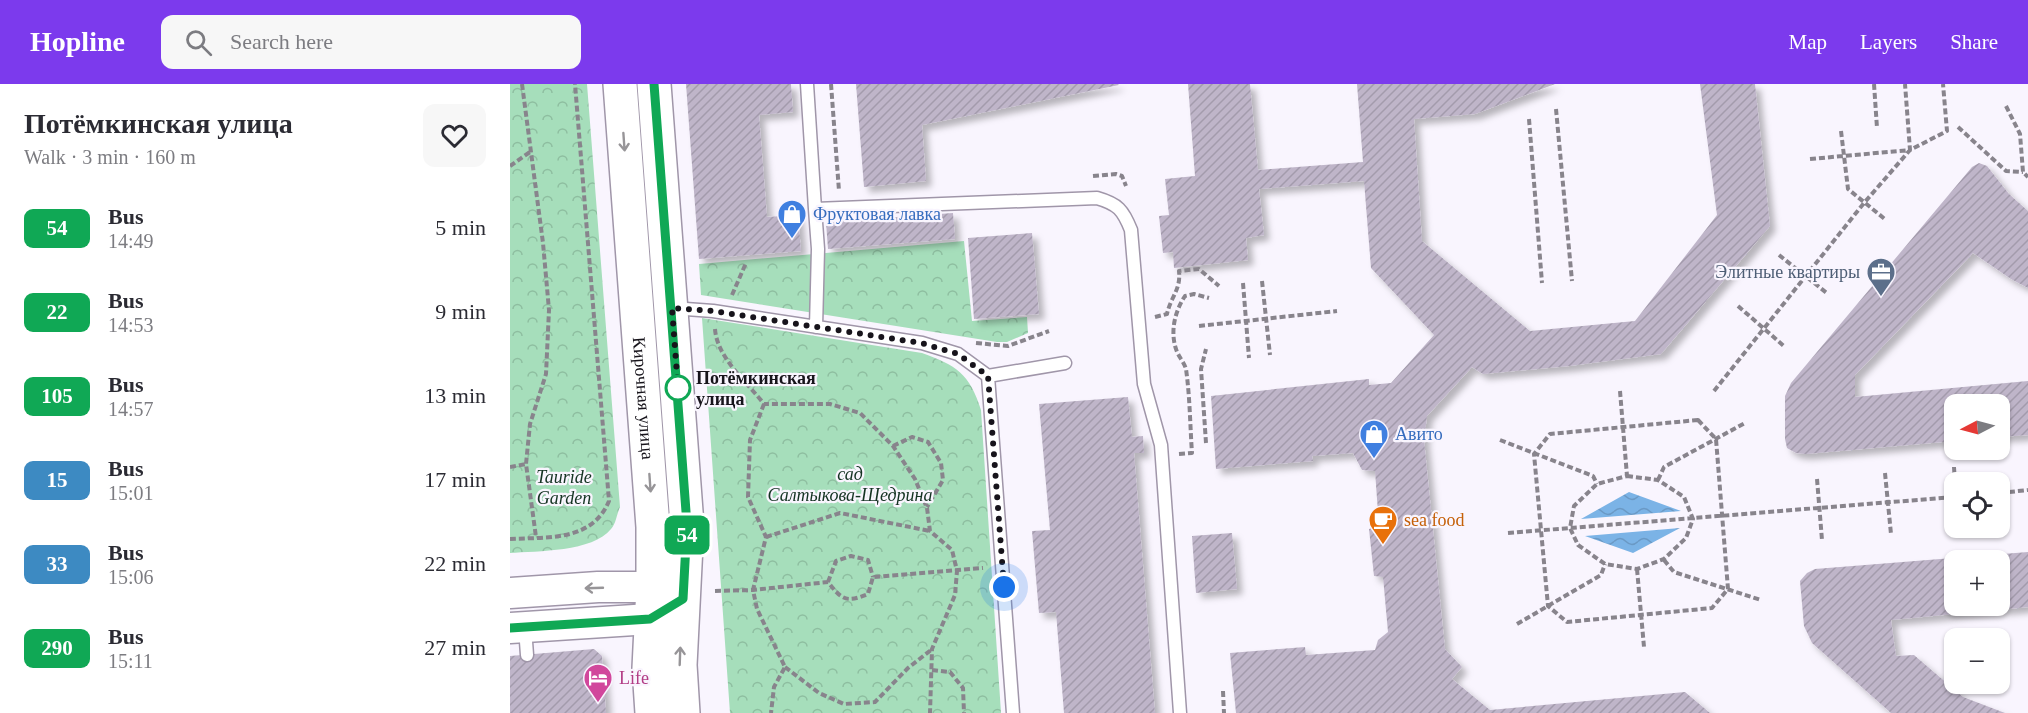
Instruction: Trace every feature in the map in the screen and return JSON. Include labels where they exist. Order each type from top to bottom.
[{"type":"main road","name":"Кирочная улица","points":[[620,84],[653,527],[649,668],[652,713]]},
{"type":"main road","name":"Кирочная улица","points":[[654,84],[687,525],[680,665],[683,713]]},
{"type":"street","points":[[510,593],[598,587],[652,603]]},
{"type":"street","points":[[520,637],[652,603],[683,599]]},
{"type":"lane","points":[[807,84],[818,249],[816,327]]},
{"type":"lane","points":[[815,209],[1097,198],[1113,203],[1125,214],[1131,230],[1144,384],[1161,445],[1180,713]]},
{"type":"lane","points":[[672,308],[724,313],[921,343],[958,354],[988,376],[1065,363]]},
{"type":"lane","points":[[988,376],[1013,713]]},
{"type":"path","points":[[522,84],[543,243],[549,310],[546,374],[530,424],[526,464],[536,537]]},
{"type":"path","points":[[510,539],[577,533],[597,522],[609,501],[575,84]]},
{"type":"path","points":[[831,84],[840,195]]},
{"type":"path","points":[[1874,84],[1877,128]]},
{"type":"path","points":[[1905,84],[1910,150]]},
{"type":"path","points":[[1714,391],[1864,203],[1910,150],[1947,131],[1943,84]]},
{"type":"path","points":[[2006,106],[2020,134],[2024,172],[2028,177]]},
{"type":"path","points":[[1556,109],[1572,280]]},
{"type":"path","points":[[1529,120],[1542,283]]},
{"type":"path","points":[[1958,127],[2006,171],[2024,172]]},
{"type":"path","points":[[1841,132],[1848,189],[1886,220]]},
{"type":"path","points":[[1810,159],[1910,150]]},
{"type":"path","points":[[510,166],[530,152]]},
{"type":"path","points":[[1093,176],[1116,174],[1122,176],[1130,191]]},
{"type":"path","points":[[1114,186],[1126,186]]},
{"type":"path","points":[[1779,255],[1828,294]]},
{"type":"path","points":[[724,313],[746,263]]},
{"type":"path","points":[[1152,318],[1167,314],[1171,298],[1180,285],[1179,271],[1198,269],[1219,286]]},
{"type":"path","points":[[1262,281],[1270,355]]},
{"type":"path","points":[[1242,283],[1249,358]]},
{"type":"path","points":[[1178,454],[1192,453],[1185,367],[1175,347],[1173,335],[1175,321],[1178,306],[1185,296],[1194,294],[1209,298]]},
{"type":"path","points":[[1737,306],[1785,347]]},
{"type":"path","points":[[1198,326],[1337,311]]},
{"type":"path","points":[[714,324],[716,341],[731,364],[764,404]]},
{"type":"path","points":[[1206,349],[1201,369],[1206,443]]},
{"type":"path","points":[[1620,391],[1627,476]]},
{"type":"path","points":[[764,404],[830,404],[860,413],[893,446],[915,479],[927,508],[930,531]]},
{"type":"path","points":[[764,404],[750,440],[748,497],[766,537],[753,590],[757,609],[785,667],[819,693],[844,704],[875,702],[908,668],[932,649]]},
{"type":"path","points":[[1698,420],[1716,439],[1728,590],[1712,608],[1567,622],[1548,606],[1534,454],[1550,434],[1623,427],[1698,420]]},
{"type":"path","points":[[1658,480],[1664,467],[1745,423]]},
{"type":"path","points":[[893,446],[912,437],[928,442],[941,463],[943,480],[927,508]]},
{"type":"path","points":[[1500,440],[1593,476],[1597,484]]},
{"type":"path","points":[[1178,447],[1179,465]]},
{"type":"path","points":[[510,467],[526,464]]},
{"type":"path","points":[[1954,467],[1955,472]]},
{"type":"path","points":[[1886,473],[1891,534]]},
{"type":"path","points":[[1627,476],[1658,480],[1684,497],[1693,519],[1686,538],[1664,560],[1637,569],[1605,564],[1578,546],[1570,528],[1574,506],[1597,484],[1627,476]]},
{"type":"path","points":[[1817,479],[1822,540]]},
{"type":"path","points":[[2010,492],[2028,490]]},
{"type":"path","points":[[1508,533],[1944,497]]},
{"type":"path","points":[[766,537],[840,513],[930,531],[952,550],[957,571],[955,595],[932,649],[930,713]]},
{"type":"path","points":[[851,556],[868,560],[873,577],[868,594],[853,600],[838,596],[828,582],[836,561],[851,556]]},
{"type":"path","points":[[1664,560],[1674,572],[1761,600]]},
{"type":"path","points":[[1517,624],[1601,575],[1605,564]]},
{"type":"path","points":[[873,577],[1002,566]]},
{"type":"path","points":[[1637,569],[1644,647]]},
{"type":"path","points":[[715,591],[753,590],[828,582]]},
{"type":"path","points":[[771,713],[774,687],[785,667]]},
{"type":"path","points":[[932,670],[950,672],[963,688],[964,713]]},
{"type":"path","points":[[1223,691],[1224,713]]},
{"type":"green space","name":"Tauride Garden","points":[[510,84],[587,84],[620,507],[614,524],[603,537],[564,549],[510,553]]},
{"type":"green space","points":[[964,241],[972,321],[1027,317],[1028,333],[1007,342],[997,342],[701,295],[699,264]]},
{"type":"green space","name":"сад Салтыкова-Щедрина","points":[[702,318],[922,353],[953,367],[966,379],[981,410],[1001,713],[730,713]]},
{"type":"water","points":[[1629,492],[1681,511],[1581,519]]},
{"type":"water","points":[[1680,528],[1633,553],[1585,536]]},
{"type":"building","points":[[686,84],[791,84],[793,112],[759,115],[767,217],[798,215],[801,251],[699,259]]},
{"type":"building","points":[[856,84],[1119,85],[922,125],[926,181],[864,187]]},
{"type":"building","points":[[1188,84],[1250,84],[1258,170],[1363,162],[1357,84],[1555,84],[1475,114],[1414,119],[1422,241],[1530,331],[1635,321],[1717,215],[1700,84],[1755,84],[1770,226],[1661,354],[1483,374],[1472,367],[1427,416],[1424,440],[1445,649],[1462,667],[1452,679],[1490,710],[1685,692],[1710,713],[1236,713],[1230,653],[1305,647],[1306,655],[1375,650],[1378,640],[1388,632],[1383,577],[1374,576],[1369,529],[1379,526],[1375,471],[1362,470],[1353,453],[1312,456],[1313,461],[1216,469],[1211,396],[1369,379],[1369,385],[1391,383],[1434,335],[1371,268],[1364,181],[1259,189],[1264,235],[1246,238],[1248,260],[1174,268],[1173,252],[1163,253],[1159,216],[1169,215],[1165,179],[1195,176]]},
{"type":"building","points":[[1979,163],[1987,166],[2009,194],[2028,211],[2028,288],[1973,253],[1855,375],[1855,397],[2028,381],[2028,435],[2010,436],[2010,394],[1944,394],[1944,442],[1806,454],[1796,453],[1787,448],[1785,396],[1791,383],[1972,167]]},
{"type":"building","points":[[953,213],[955,239],[828,249],[826,222]]},
{"type":"building","points":[[1032,233],[1039,314],[974,319],[968,238]]},
{"type":"building","points":[[1128,397],[1132,437],[1143,436],[1144,453],[1134,453],[1155,713],[1064,713],[1056,612],[1039,613],[1032,531],[1050,530],[1039,404]]},
{"type":"building","points":[[1232,533],[1237,589],[1196,593],[1192,536]]},
{"type":"building","points":[[2028,552],[2028,607],[2010,609],[2010,553]]},
{"type":"building","points":[[1944,559],[1944,615],[1891,620],[1896,656],[1914,655],[1944,681],[1944,694],[1960,694],[2005,713],[1891,713],[1812,643],[1804,626],[1800,581],[1807,573],[1815,569]]},
{"type":"building","points":[[594,649],[602,656],[606,713],[510,713],[510,656]]},
{"type":"bus line","name":"54","points":[[510,628],[650,619],[683,599],[687,525],[654,84]]},
{"type":"place","name":"Фруктовая лавка","points":[[792,240]]},
{"type":"place","name":"Элитные квартиры","points":[[1881,298]]},
{"type":"place","name":"Потёмкинская улица","points":[[678,388]]},
{"type":"place","name":"Авито","points":[[1374,460]]},
{"type":"place","name":"sea food","points":[[1383,546]]},
{"type":"place","name":"Life","points":[[598,704]]},
{"type":"route","points":[[678,388],[672,308],[713,311],[921,343],[958,354],[988,376],[1004,587]]}]
